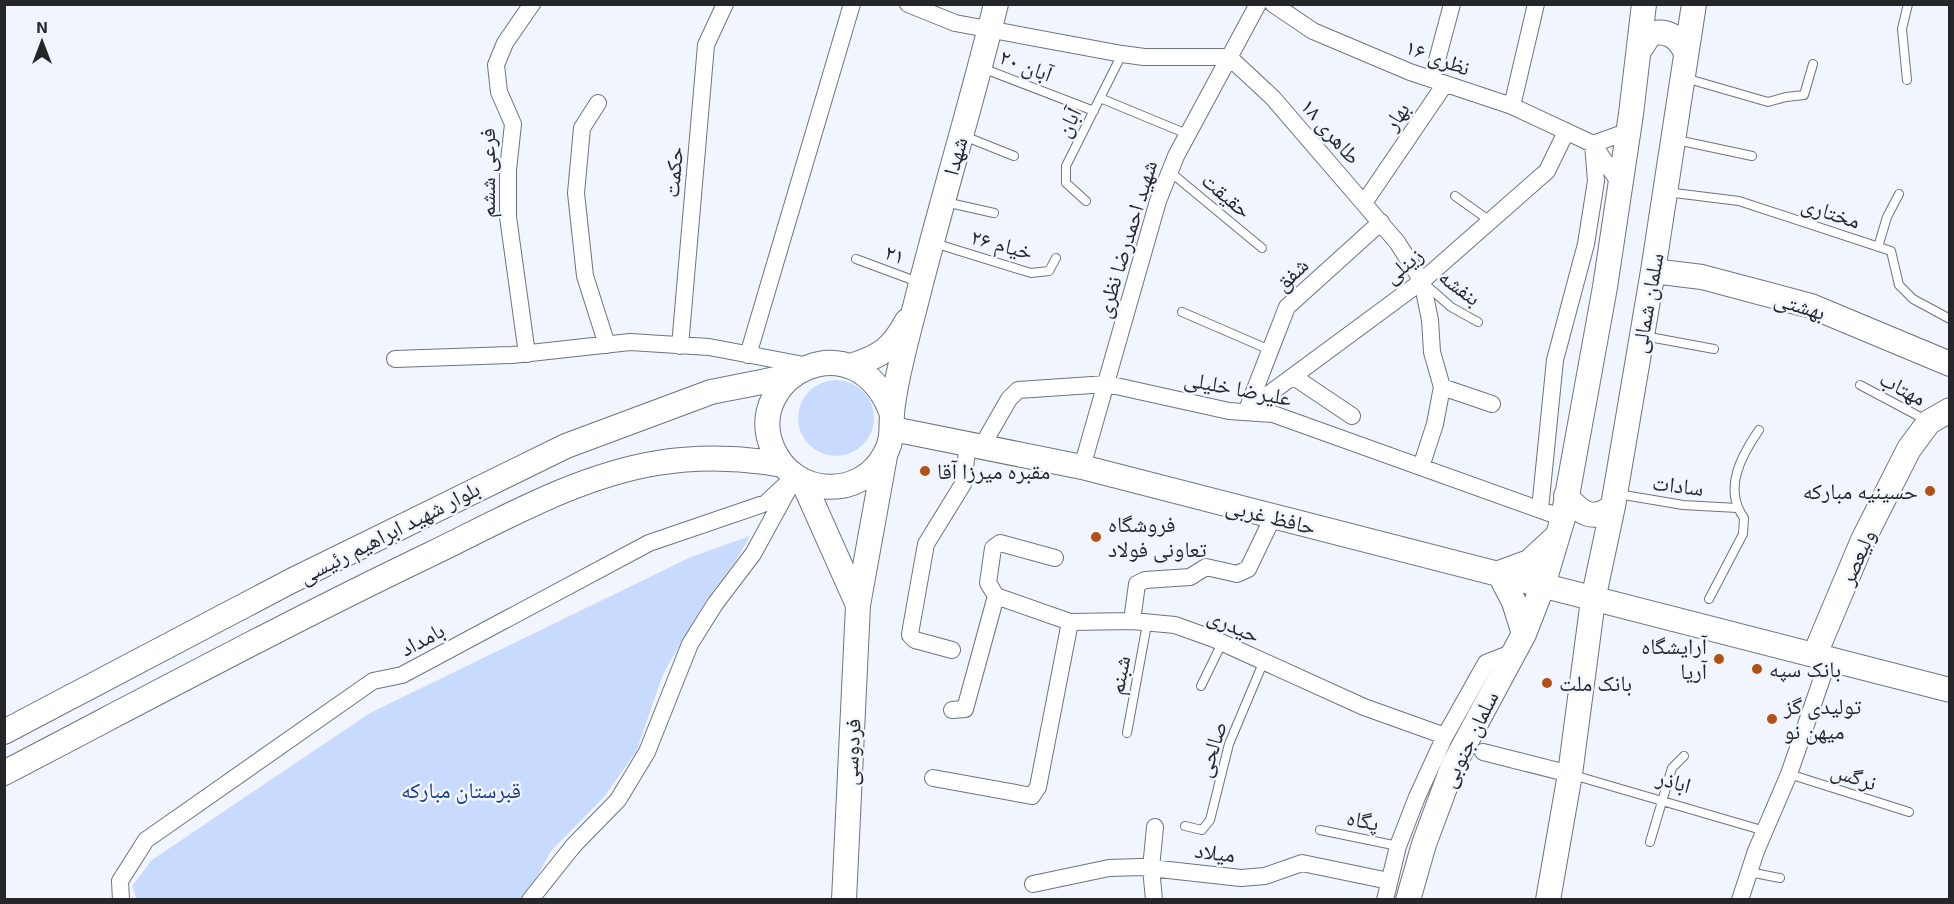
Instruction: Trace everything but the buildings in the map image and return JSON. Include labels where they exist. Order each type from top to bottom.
[{"type":"main road","name":"شهدا","points":[[914,308],[996,4]]},
{"type":"main road","name":"سلمان شمالی","points":[[1543,585],[1562,516],[1601,309],[1629,131],[1644,4]]},
{"type":"main road","name":"سلمان شمالی","points":[[1593,600],[1614,500],[1653,271],[1694,4]]},
{"type":"main road","points":[[1639,51],[1650,34],[1658,32],[1674,36],[1682,42],[1686,52]]},
{"type":"main road","name":"بهشتی","points":[[1653,271],[1702,277],[1811,306],[1946,365]]},
{"type":"main road","points":[[851,366],[876,357],[896,342],[914,308]]},
{"type":"main road","points":[[794,475],[818,487],[852,483],[871,472],[885,456],[914,308]]},
{"type":"main road","points":[[858,605],[794,475],[773,449],[768,429],[770,410],[778,391],[800,371],[830,362],[851,366],[870,377],[885,393],[892,421]]},
{"type":"main road","name":"بلوار شهید ابراهیم رئیسی","points":[[4,732],[291,581],[566,446],[711,392],[800,371]]},
{"type":"main road","name":"ولیعصر","points":[[1822,656],[1863,540],[1909,449],[1939,416]]},
{"type":"main road","name":"حافظ غربی","points":[[892,421],[975,445],[1082,467],[1950,690]]},
{"type":"main road","name":"فردوسی","points":[[844,900],[858,605],[885,456]]},
{"type":"main road","name":"بلوار شهید ابراهیم رئیسی","points":[[4,773],[327,604],[533,505],[599,478],[656,463],[705,457],[747,458],[794,475]]},
{"type":"main road","points":[[1519,643],[1514,602],[1499,573],[1530,562],[1562,516],[1606,512],[1614,500]]},
{"type":"main road","name":"سلمان جنوبی","points":[[1408,900],[1424,844],[1453,766],[1519,643],[1543,585]]},
{"type":"main road","points":[[1548,900],[1570,774],[1593,600]]},
{"type":"street","name":"فرعی ششم","points":[[527,354],[508,216],[508,170],[513,124],[499,92],[496,65],[505,43],[532,4]]},
{"type":"street","name":"حکمت","points":[[681,346],[706,45],[725,4]]},
{"type":"street","points":[[748,355],[852,4]]},
{"type":"street","points":[[908,4],[956,23],[1122,54],[1144,57],[1229,57]]},
{"type":"street","name":"شهید احمدرضا نظری","points":[[1082,467],[1158,201],[1187,134],[1258,4]]},
{"type":"street","name":"نظری ۱۶","points":[[1273,4],[1313,31],[1438,81],[1512,106],[1593,144]]},
{"type":"street","name":"بهار","points":[[1364,203],[1438,81],[1452,4]]},
{"type":"street","points":[[1512,106],[1536,4]]},
{"type":"street","name":"طاهری ۱۸","points":[[1229,57],[1273,98],[1381,222],[1422,281],[1430,320],[1432,352],[1442,387],[1435,424],[1421,467]]},
{"type":"street","points":[[598,103],[582,128],[576,194],[585,276],[607,345]]},
{"type":"street","points":[[1593,144],[1629,131]]},
{"type":"street","name":"زینلی","points":[[1246,411],[1422,281],[1547,171],[1566,132]]},
{"type":"street","points":[[1593,144],[1621,186]]},
{"type":"street","points":[[1540,509],[1555,360],[1586,244],[1596,181],[1593,144]]},
{"type":"street","name":"شفق","points":[[1246,411],[1287,307],[1381,222]]},
{"type":"street","points":[[395,359],[527,354],[630,342],[709,347],[748,355],[800,371]]},
{"type":"street","points":[[1294,377],[1352,416]]},
{"type":"street","name":"علیرضا خلیلی","points":[[975,445],[1018,390],[1107,384],[1204,406],[1273,414],[1562,516]]},
{"type":"street","points":[[1442,387],[1492,404]]},
{"type":"street","points":[[952,650],[915,640],[910,635],[926,544],[963,484],[975,445]]},
{"type":"street","points":[[530,900],[536,888],[624,790],[647,753],[690,644],[715,604],[753,554],[794,475]]},
{"type":"street","name":"بامداد","points":[[121,900],[120,881],[146,840],[373,681],[402,675],[649,543],[766,503],[794,475]]},
{"type":"street","points":[[1140,622],[1137,584],[1145,580],[1190,577],[1206,567],[1237,574],[1248,569],[1273,517]]},
{"type":"street","points":[[952,710],[963,711],[965,709],[996,596],[988,583],[993,548],[1000,543],[1055,558]]},
{"type":"street","name":"حیدری","points":[[996,596],[1070,622],[1140,622],[1175,625],[1222,643],[1364,707],[1445,736]]},
{"type":"street","points":[[933,778],[1032,796],[1038,787],[1070,622]]},
{"type":"street","points":[[1385,900],[1398,846],[1417,796],[1445,736],[1486,663],[1519,643]]},
{"type":"street","points":[[1740,900],[1789,774],[1822,656]]},
{"type":"street","points":[[1482,752],[1570,774]]},
{"type":"street","points":[[1154,900],[1151,868],[1155,827]]},
{"type":"street","name":"میلاد","points":[[1033,884],[1109,868],[1151,868],[1241,878],[1265,876],[1302,863],[1389,881]]},
{"type":"lane","points":[[1907,80],[1902,29],[1908,4]]},
{"type":"lane","name":"آبان","points":[[1086,201],[1066,183],[1066,166],[1122,54]]},
{"type":"lane","points":[[1683,78],[1768,102],[1804,95],[1813,64]]},
{"type":"lane","name":"آبان ۲۰","points":[[979,66],[1094,111]]},
{"type":"lane","points":[[1100,98],[1187,134]]},
{"type":"lane","points":[[960,135],[1014,156]]},
{"type":"lane","points":[[1673,140],[1752,156]]},
{"type":"lane","name":"حقیقت","points":[[1170,171],[1262,248]]},
{"type":"lane","name":"مختاری","points":[[1664,192],[1739,201],[1891,251],[1899,285],[1913,299],[1950,319]]},
{"type":"lane","points":[[1878,247],[1887,216],[1899,194]]},
{"type":"lane","points":[[1455,196],[1490,221]]},
{"type":"lane","points":[[943,201],[994,213]]},
{"type":"lane","name":"خیام ۲۶","points":[[932,242],[1031,273],[1049,271],[1056,258]]},
{"type":"lane","name":"۲۱","points":[[856,259],[921,283]]},
{"type":"lane","name":"بنفشه","points":[[1422,281],[1451,307],[1478,322]]},
{"type":"lane","points":[[1182,312],[1270,350]]},
{"type":"lane","points":[[1641,335],[1714,350]]},
{"type":"lane","name":"مهتاب","points":[[1860,385],[1939,416]]},
{"type":"lane","name":"سادات","points":[[1709,598],[1743,534],[1744,518],[1737,508],[1733,490],[1745,451],[1759,430]]},
{"type":"lane","name":"سادات","points":[[1614,500],[1737,508]]},
{"type":"lane","name":"شبنم","points":[[1127,733],[1140,622]]},
{"type":"lane","points":[[1201,686],[1222,643]]},
{"type":"lane","name":"صالحی","points":[[1185,826],[1202,830],[1210,820],[1228,744],[1263,663]]},
{"type":"lane","points":[[1650,842],[1672,768],[1684,756]]},
{"type":"lane","name":"اباذر","points":[[1570,774],[1765,831]]},
{"type":"lane","name":"نرگس","points":[[1789,774],[1909,812]]},
{"type":"lane","name":"پگاه","points":[[1320,830],[1398,846]]},
{"type":"lane","points":[[1749,872],[1780,878]]},
{"type":"green space","points":[[836,380],[851,383],[863,391],[871,403],[874,418],[871,433],[863,445],[851,453],[836,456],[821,453],[809,445],[801,433],[798,418],[801,403],[809,391],[821,383]]},
{"type":"green space","name":"قبرستان مبارکه","points":[[750,536],[735,562],[706,600],[663,674],[636,752],[604,797],[551,851],[525,899],[137,900],[132,886],[152,860],[370,713],[691,557]]},
{"type":"place","name":"مقبره میرزا آقا","points":[[925,471]]},
{"type":"place","name":"حسینیه مبارکه","points":[[1930,491]]},
{"type":"place","name":"فروشگاه تعاونی فولاد","points":[[1096,537]]},
{"type":"place","name":"آرایشگاه آریا","points":[[1719,659]]},
{"type":"place","name":"بانک سپه","points":[[1757,669]]},
{"type":"place","name":"بانک ملت","points":[[1547,683]]},
{"type":"place","name":"تولیدی گز میهن نو","points":[[1772,719]]}]
